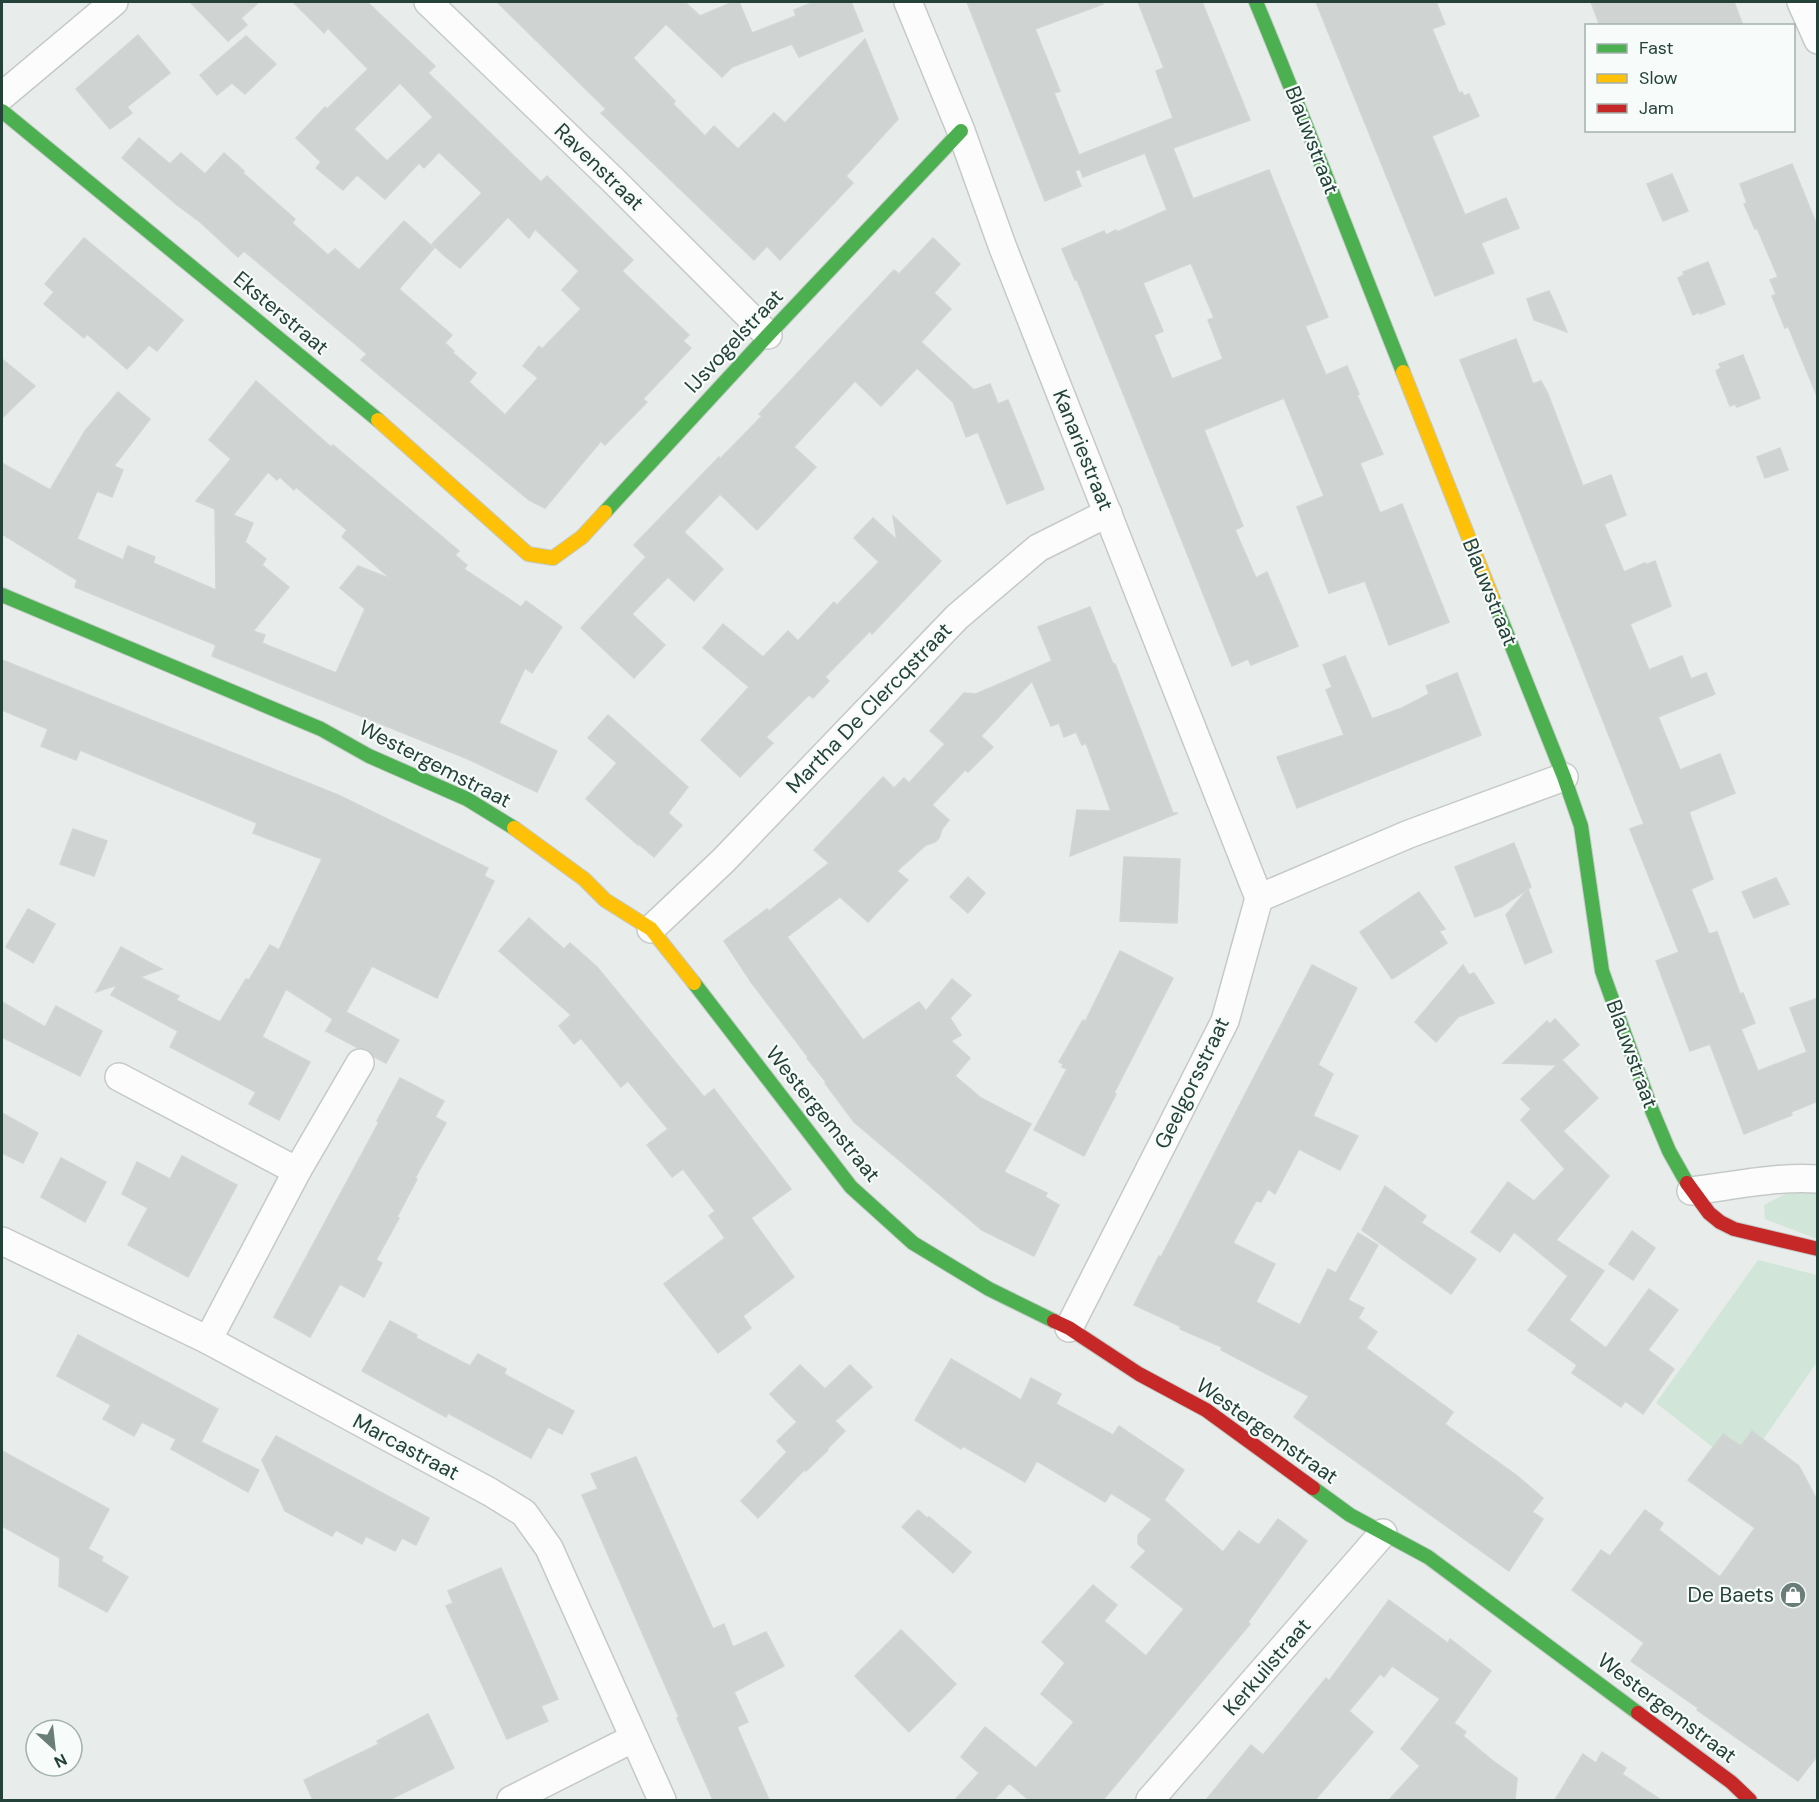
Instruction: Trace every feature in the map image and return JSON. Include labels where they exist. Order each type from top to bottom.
[{"type":"street","points":[[2,96],[114,2]]},
{"type":"street","name":"Ravenstraat","points":[[428,2],[605,172],[768,335]]},
{"type":"street","name":"Kanariestraat","points":[[908,2],[961,131],[1003,248],[1259,898]]},
{"type":"street","name":"Blauwstraat","points":[[1256,2],[1307,125],[1564,777],[1581,826],[1602,970],[1651,1108],[1669,1151],[1691,1191],[1709,1213],[1720,1222],[1734,1229],[1818,1249]]},
{"type":"street","points":[[1801,2],[1818,40]]},
{"type":"street","name":"Eksterstraat","points":[[2,111],[403,441],[528,554]]},
{"type":"street","name":"IJsvogelstraat","points":[[528,554],[553,558],[582,537],[768,335],[961,131]]},
{"type":"street","name":"Martha De Clercqstraat","points":[[651,929],[724,860],[957,617],[1038,548],[1108,513]]},
{"type":"street","name":"Westergemstraat","points":[[2,595],[321,729],[369,756],[467,799],[527,836],[584,879],[605,900],[651,929],[851,1187],[913,1243],[990,1290],[1069,1328],[1139,1374],[1206,1410],[1350,1515],[1428,1557],[1731,1782],[1750,1800]]},
{"type":"street","points":[[1259,898],[1409,834],[1564,777]]},
{"type":"street","name":"Geelgorsstraat","points":[[1069,1328],[1225,1021],[1259,898]]},
{"type":"street","points":[[208,1340],[297,1171],[360,1063]]},
{"type":"street","points":[[119,1077],[297,1171]]},
{"type":"street","points":[[1691,1191],[1776,1180],[1818,1179]]},
{"type":"street","name":"Marcastraat","points":[[2,1241],[208,1340],[524,1513],[549,1548],[662,1800]]},
{"type":"street","name":"Kerkuilstraat","points":[[1150,1800],[1383,1533]]},
{"type":"street","points":[[511,1800],[634,1738]]},
{"type":"green space","points":[[1789,1192],[1817,1192],[1817,1239],[1765,1219],[1764,1205]]},
{"type":"green space","points":[[1758,1260],[1817,1275],[1817,1362],[1742,1470],[1656,1403]]},
{"type":"building","points":[[190,2],[259,2],[241,18],[247,25],[228,41]]},
{"type":"building","points":[[293,2],[367,2],[435,66],[428,73],[541,182],[547,176],[633,260],[622,271],[689,335],[683,341],[691,348],[643,399],[647,402],[605,445],[601,441],[545,508],[529,500],[361,360],[367,354],[244,251],[238,257],[200,222],[122,158],[139,138],[170,164],[181,153],[205,174],[224,153],[295,219],[292,223],[328,255],[335,249],[359,270],[404,221],[434,248],[399,289],[452,335],[445,343],[476,373],[469,382],[505,415],[538,378],[523,366],[539,346],[542,349],[581,309],[562,290],[579,271],[535,229],[529,238],[508,217],[460,268],[446,257],[432,244],[482,193],[439,152],[424,168],[419,163],[385,199],[357,175],[343,190],[316,168],[321,162],[296,138],[325,107],[327,109],[368,69],[328,28],[324,33]],"holes":[[[400,83],[433,117],[387,161],[354,129]]]},
{"type":"building","points":[[497,2],[688,2],[686,3],[700,16],[733,2],[739,2],[752,33],[796,16],[794,10],[814,2],[851,2],[863,31],[799,57],[792,44],[732,67],[722,77],[666,24],[633,58],[675,101],[673,104],[705,136],[714,126],[738,149],[774,113],[785,123],[865,39],[898,119],[846,176],[853,183],[780,260],[767,246],[754,260],[601,113],[606,109]]},
{"type":"building","points":[[967,2],[1102,2],[1103,4],[1035,29],[1060,91],[1054,93],[1079,155],[1173,118],[1156,71],[1164,68],[1138,2],[1202,2],[1250,120],[1173,148],[1193,199],[1269,170],[1328,317],[1305,326],[1326,375],[1347,366],[1383,454],[1360,463],[1380,513],[1402,504],[1449,622],[1389,645],[1365,581],[1329,593],[1297,507],[1324,496],[1284,398],[1204,430],[1243,526],[1235,530],[1256,578],[1267,572],[1298,646],[1251,665],[1248,659],[1232,666],[1077,280],[1075,280],[1062,249],[1104,231],[1106,235],[1116,230],[1117,232],[1167,210],[1145,153],[1083,177],[1080,169],[1075,171],[1081,186],[1045,201]],"holes":[[[1191,263],[1214,318],[1208,320],[1223,359],[1172,379],[1154,335],[1163,331],[1143,283]]]},
{"type":"building","points":[[1316,2],[1436,2],[1445,24],[1432,29],[1459,93],[1462,92],[1464,96],[1469,94],[1479,116],[1432,136],[1465,215],[1506,198],[1519,228],[1481,243],[1494,273],[1435,296]]},
{"type":"building","points":[[1591,2],[1734,2],[1742,24],[1599,24]]},
{"type":"building","points":[[138,35],[170,73],[127,107],[132,113],[110,129],[76,89]]},
{"type":"building","points":[[246,36],[276,64],[245,94],[232,83],[217,95],[200,75]]},
{"type":"building","points":[[1792,164],[1818,228],[1817,396],[1788,326],[1785,328],[1772,296],[1776,294],[1770,280],[1778,277],[1744,204],[1747,203],[1740,184]]},
{"type":"building","points":[[1672,174],[1688,211],[1663,221],[1647,184]]},
{"type":"building","points":[[84,238],[183,320],[157,351],[149,345],[127,369],[87,334],[84,338],[44,304],[54,292],[45,284]]},
{"type":"building","points":[[933,238],[960,264],[934,293],[951,309],[921,342],[974,390],[990,384],[998,404],[1008,400],[1044,489],[1007,504],[978,432],[966,437],[953,402],[917,368],[881,406],[855,381],[794,447],[816,467],[757,530],[720,494],[684,532],[723,569],[694,601],[668,577],[632,614],[665,645],[634,678],[581,628],[646,557],[634,545],[762,416],[759,414],[894,270],[899,274]]},
{"type":"building","points":[[1708,262],[1725,304],[1693,315],[1678,278],[1684,275],[1683,272]]},
{"type":"building","points":[[1549,291],[1567,332],[1534,320],[1527,299]]},
{"type":"building","points":[[1516,339],[1533,384],[1541,381],[1548,394],[1583,486],[1611,475],[1626,515],[1604,524],[1624,572],[1655,561],[1671,606],[1630,624],[1649,670],[1682,656],[1691,679],[1706,673],[1715,694],[1658,717],[1680,770],[1720,754],[1735,793],[1689,812],[1713,879],[1691,889],[1709,934],[1717,932],[1740,994],[1743,993],[1755,1023],[1741,1029],[1758,1071],[1807,1052],[1790,1008],[1818,998],[1818,1101],[1791,1112],[1792,1115],[1744,1134],[1710,1044],[1690,1051],[1656,961],[1679,952],[1630,829],[1644,824],[1460,360]]},
{"type":"building","points":[[1743,355],[1760,398],[1737,407],[1735,404],[1730,406],[1716,371],[1721,368],[1719,364]]},
{"type":"building","points":[[2,359],[35,386],[2,418]]},
{"type":"building","points":[[256,381],[331,447],[333,445],[459,551],[455,555],[467,565],[464,569],[521,607],[526,601],[562,627],[532,673],[525,668],[499,723],[557,751],[537,792],[468,759],[212,656],[216,645],[75,587],[77,580],[2,534],[2,463],[50,490],[85,431],[118,392],[150,419],[114,466],[123,470],[112,497],[97,491],[77,539],[123,560],[128,546],[155,557],[153,563],[216,590],[215,509],[196,501],[231,459],[209,440]],"holes":[[[268,472],[277,480],[280,477],[294,490],[296,487],[347,530],[342,537],[391,579],[358,566],[340,588],[365,609],[336,673],[262,643],[265,635],[253,631],[289,587],[262,565],[266,559],[245,542],[253,523],[233,515]]]},
{"type":"building","points":[[1780,448],[1788,470],[1765,478],[1757,457]]},
{"type":"building","points":[[893,516],[941,561],[872,634],[870,631],[825,677],[829,681],[813,698],[809,695],[766,737],[773,743],[740,777],[701,740],[749,687],[703,648],[723,624],[763,657],[788,631],[798,641],[834,602],[837,605],[879,562],[854,538],[873,518],[897,540]]},
{"type":"building","points":[[1090,607],[1113,664],[1115,664],[1173,813],[1178,813],[1070,856],[1077,810],[1111,811],[1086,743],[1082,745],[1076,732],[1064,737],[1059,723],[1051,726],[1032,681],[981,736],[993,747],[968,772],[965,770],[932,805],[949,820],[935,842],[926,845],[897,871],[908,880],[868,922],[840,897],[787,937],[863,1040],[919,1002],[926,1011],[952,979],[971,995],[950,1018],[961,1035],[951,1041],[970,1058],[955,1076],[981,1098],[1031,1124],[1004,1172],[1047,1193],[1045,1197],[1059,1205],[1034,1256],[982,1230],[854,1122],[751,982],[724,941],[767,909],[769,911],[829,863],[814,850],[883,777],[894,788],[904,778],[909,783],[945,744],[930,731],[964,693],[976,694],[1052,661],[1038,627]]},
{"type":"building","points":[[1345,656],[1372,719],[1402,708],[1429,694],[1426,686],[1457,673],[1481,735],[1297,808],[1277,757],[1344,735],[1326,690],[1332,687],[1323,665]]},
{"type":"building","points":[[2,660],[338,795],[488,868],[484,876],[494,881],[437,998],[372,966],[346,1012],[399,1040],[386,1063],[374,1057],[367,1049],[358,1048],[326,1031],[333,1019],[286,989],[262,1037],[310,1062],[279,1120],[249,1104],[256,1092],[170,1047],[178,1031],[111,995],[117,985],[96,992],[121,947],[162,969],[140,977],[179,996],[176,1000],[220,1022],[270,945],[279,950],[322,859],[253,833],[257,823],[80,750],[76,760],[41,746],[48,729],[2,710]]},
{"type":"building","points":[[608,715],[688,787],[668,813],[682,825],[654,857],[586,799],[617,763],[588,738]]},
{"type":"building","points":[[73,829],[107,841],[94,876],[60,864]]},
{"type":"building","points":[[1514,843],[1531,887],[1501,907],[1475,917],[1455,867]]},
{"type":"building","points":[[1124,857],[1180,859],[1177,923],[1120,921]]},
{"type":"building","points":[[968,877],[985,893],[968,913],[950,897]]},
{"type":"building","points":[[1776,878],[1789,904],[1754,918],[1742,892]]},
{"type":"building","points":[[1528,889],[1552,952],[1525,964],[1506,915]]},
{"type":"building","points":[[1419,892],[1445,929],[1439,931],[1447,943],[1392,979],[1360,932]]},
{"type":"building","points":[[28,909],[55,924],[33,963],[6,947]]},
{"type":"building","points":[[529,918],[564,949],[570,943],[597,967],[704,1097],[714,1089],[791,1189],[751,1218],[794,1277],[743,1316],[751,1328],[718,1353],[664,1284],[725,1238],[709,1216],[715,1211],[683,1169],[672,1177],[647,1145],[668,1129],[628,1081],[621,1087],[581,1038],[574,1044],[559,1026],[571,1015],[499,951]]},
{"type":"building","points":[[1120,951],[1173,978],[1084,1156],[1034,1130],[1067,1069],[1059,1062],[1083,1020],[1085,1022]]},
{"type":"building","points":[[1312,965],[1357,988],[1318,1065],[1333,1074],[1313,1116],[1358,1136],[1340,1170],[1299,1149],[1275,1194],[1268,1189],[1261,1202],[1256,1201],[1233,1243],[1275,1264],[1256,1302],[1300,1325],[1328,1269],[1336,1273],[1358,1233],[1378,1245],[1348,1300],[1364,1308],[1358,1318],[1377,1332],[1366,1348],[1453,1412],[1445,1424],[1516,1475],[1543,1498],[1532,1512],[1543,1519],[1509,1571],[1294,1417],[1309,1396],[1221,1350],[1222,1347],[1180,1329],[1180,1326],[1134,1305]]},
{"type":"building","points":[[1463,965],[1469,975],[1474,973],[1494,1003],[1458,1017],[1436,1042],[1415,1022]]},
{"type":"building","points":[[2,1002],[45,1027],[56,1006],[102,1031],[80,1076],[2,1037]]},
{"type":"building","points":[[1555,1019],[1579,1045],[1562,1060],[1598,1098],[1563,1131],[1609,1176],[1556,1240],[1604,1271],[1569,1320],[1606,1348],[1649,1289],[1678,1310],[1648,1350],[1674,1369],[1643,1414],[1625,1401],[1621,1407],[1572,1373],[1577,1365],[1528,1330],[1568,1276],[1514,1232],[1500,1252],[1471,1232],[1508,1182],[1534,1201],[1565,1169],[1521,1120],[1531,1109],[1521,1099],[1557,1065],[1503,1063],[1547,1021],[1550,1024]]},
{"type":"building","points":[[400,1078],[444,1101],[435,1117],[446,1123],[415,1178],[417,1179],[397,1217],[399,1218],[376,1260],[382,1263],[364,1297],[340,1284],[310,1337],[274,1317],[379,1122],[377,1121]]},
{"type":"building","points":[[2,1113],[38,1133],[23,1163],[2,1153]]},
{"type":"building","points":[[182,1156],[237,1185],[188,1277],[128,1245],[148,1208],[122,1194],[137,1162],[170,1179]]},
{"type":"building","points":[[61,1158],[106,1182],[85,1222],[41,1197]]},
{"type":"building","points":[[1385,1186],[1426,1216],[1421,1223],[1476,1259],[1451,1294],[1362,1230]]},
{"type":"building","points":[[1632,1231],[1655,1248],[1633,1280],[1609,1264]]},
{"type":"building","points":[[390,1321],[417,1335],[416,1338],[470,1366],[478,1354],[506,1369],[504,1374],[574,1411],[562,1434],[548,1427],[531,1458],[448,1413],[446,1417],[362,1371]]},
{"type":"building","points":[[78,1335],[218,1409],[201,1442],[259,1470],[248,1492],[171,1449],[176,1439],[142,1422],[134,1436],[103,1419],[111,1405],[57,1376]]},
{"type":"building","points":[[951,1359],[1021,1400],[1031,1378],[1061,1394],[1056,1404],[1113,1435],[1119,1426],[1184,1470],[1164,1500],[1223,1552],[1239,1531],[1259,1545],[1278,1519],[1307,1541],[1248,1622],[1250,1624],[1103,1800],[1029,1800],[1009,1783],[994,1800],[955,1800],[979,1773],[961,1757],[985,1727],[1036,1768],[1074,1722],[1041,1694],[1065,1663],[1042,1642],[1093,1585],[1117,1605],[1104,1621],[1146,1656],[1184,1609],[1131,1567],[1146,1551],[1138,1544],[1138,1535],[1152,1519],[1111,1493],[1105,1502],[1037,1461],[1025,1482],[963,1446],[961,1449],[915,1420]]},
{"type":"building","points":[[800,1365],[825,1389],[850,1365],[872,1387],[835,1421],[845,1431],[758,1518],[741,1501],[787,1452],[777,1441],[797,1422],[770,1394]]},
{"type":"building","points":[[1752,1431],[1799,1466],[1818,1502],[1818,1755],[1798,1781],[1631,1661],[1644,1643],[1572,1590],[1601,1550],[1610,1556],[1645,1510],[1663,1523],[1659,1530],[1720,1577],[1755,1528],[1688,1480],[1723,1434],[1741,1446]]},
{"type":"building","points":[[276,1436],[429,1518],[416,1545],[402,1538],[395,1551],[366,1536],[362,1544],[336,1530],[332,1536],[285,1511],[262,1460]]},
{"type":"building","points":[[2,1451],[109,1509],[88,1549],[103,1557],[101,1561],[128,1577],[107,1612],[59,1586],[60,1558],[2,1526]]},
{"type":"building","points":[[636,1457],[713,1629],[724,1624],[733,1647],[766,1632],[784,1666],[734,1692],[748,1722],[737,1727],[769,1800],[713,1800],[582,1495],[598,1489],[591,1474]]},
{"type":"building","points":[[918,1510],[971,1552],[953,1573],[902,1527]]},
{"type":"building","points":[[501,1568],[558,1699],[541,1706],[548,1721],[507,1739],[446,1606],[453,1603],[448,1591]]},
{"type":"building","points":[[1389,1600],[1448,1643],[1450,1639],[1491,1671],[1454,1723],[1466,1732],[1463,1736],[1517,1778],[1515,1800],[1389,1800],[1420,1766],[1401,1749],[1440,1699],[1392,1666],[1384,1677],[1380,1674],[1349,1711],[1373,1732],[1315,1800],[1206,1800],[1251,1745],[1263,1755],[1326,1678],[1329,1681]]},
{"type":"building","points":[[901,1630],[956,1684],[909,1732],[855,1676]]},
{"type":"building","points":[[428,1714],[454,1768],[389,1800],[313,1800],[304,1780],[379,1744],[377,1741]]},
{"type":"building","points":[[1602,1752],[1626,1768],[1622,1774],[1661,1800],[1555,1800],[1583,1754],[1596,1763]]},
{"type":"traffic: fast","points":[[1256,2],[1403,372]]},
{"type":"traffic: fast","points":[[2,111],[378,420]]},
{"type":"traffic: fast","points":[[605,512],[961,131]]},
{"type":"traffic: fast","points":[[2,595],[321,729],[369,756],[467,799],[514,828]]},
{"type":"traffic: fast","points":[[1493,599],[1564,777],[1581,826],[1602,971],[1651,1108],[1669,1151],[1687,1183]]},
{"type":"traffic: fast","points":[[694,983],[851,1187],[913,1243],[989,1289],[1054,1321]]},
{"type":"traffic: fast","points":[[1313,1488],[1350,1515],[1428,1557],[1638,1713]]},
{"type":"traffic: slow","points":[[1403,372],[1493,599]]},
{"type":"traffic: slow","points":[[378,420],[528,554],[553,558],[582,537],[605,512]]},
{"type":"traffic: slow","points":[[514,828],[584,879],[605,900],[651,929],[694,983]]},
{"type":"traffic: jam","points":[[1687,1183],[1709,1213],[1720,1222],[1734,1229],[1818,1249]]},
{"type":"traffic: jam","points":[[1054,1321],[1069,1328],[1139,1374],[1206,1410],[1313,1488]]},
{"type":"traffic: jam","points":[[1638,1713],[1731,1782],[1750,1800]]},
{"type":"place","name":"De Baets","points":[[1793,1595]]}]
